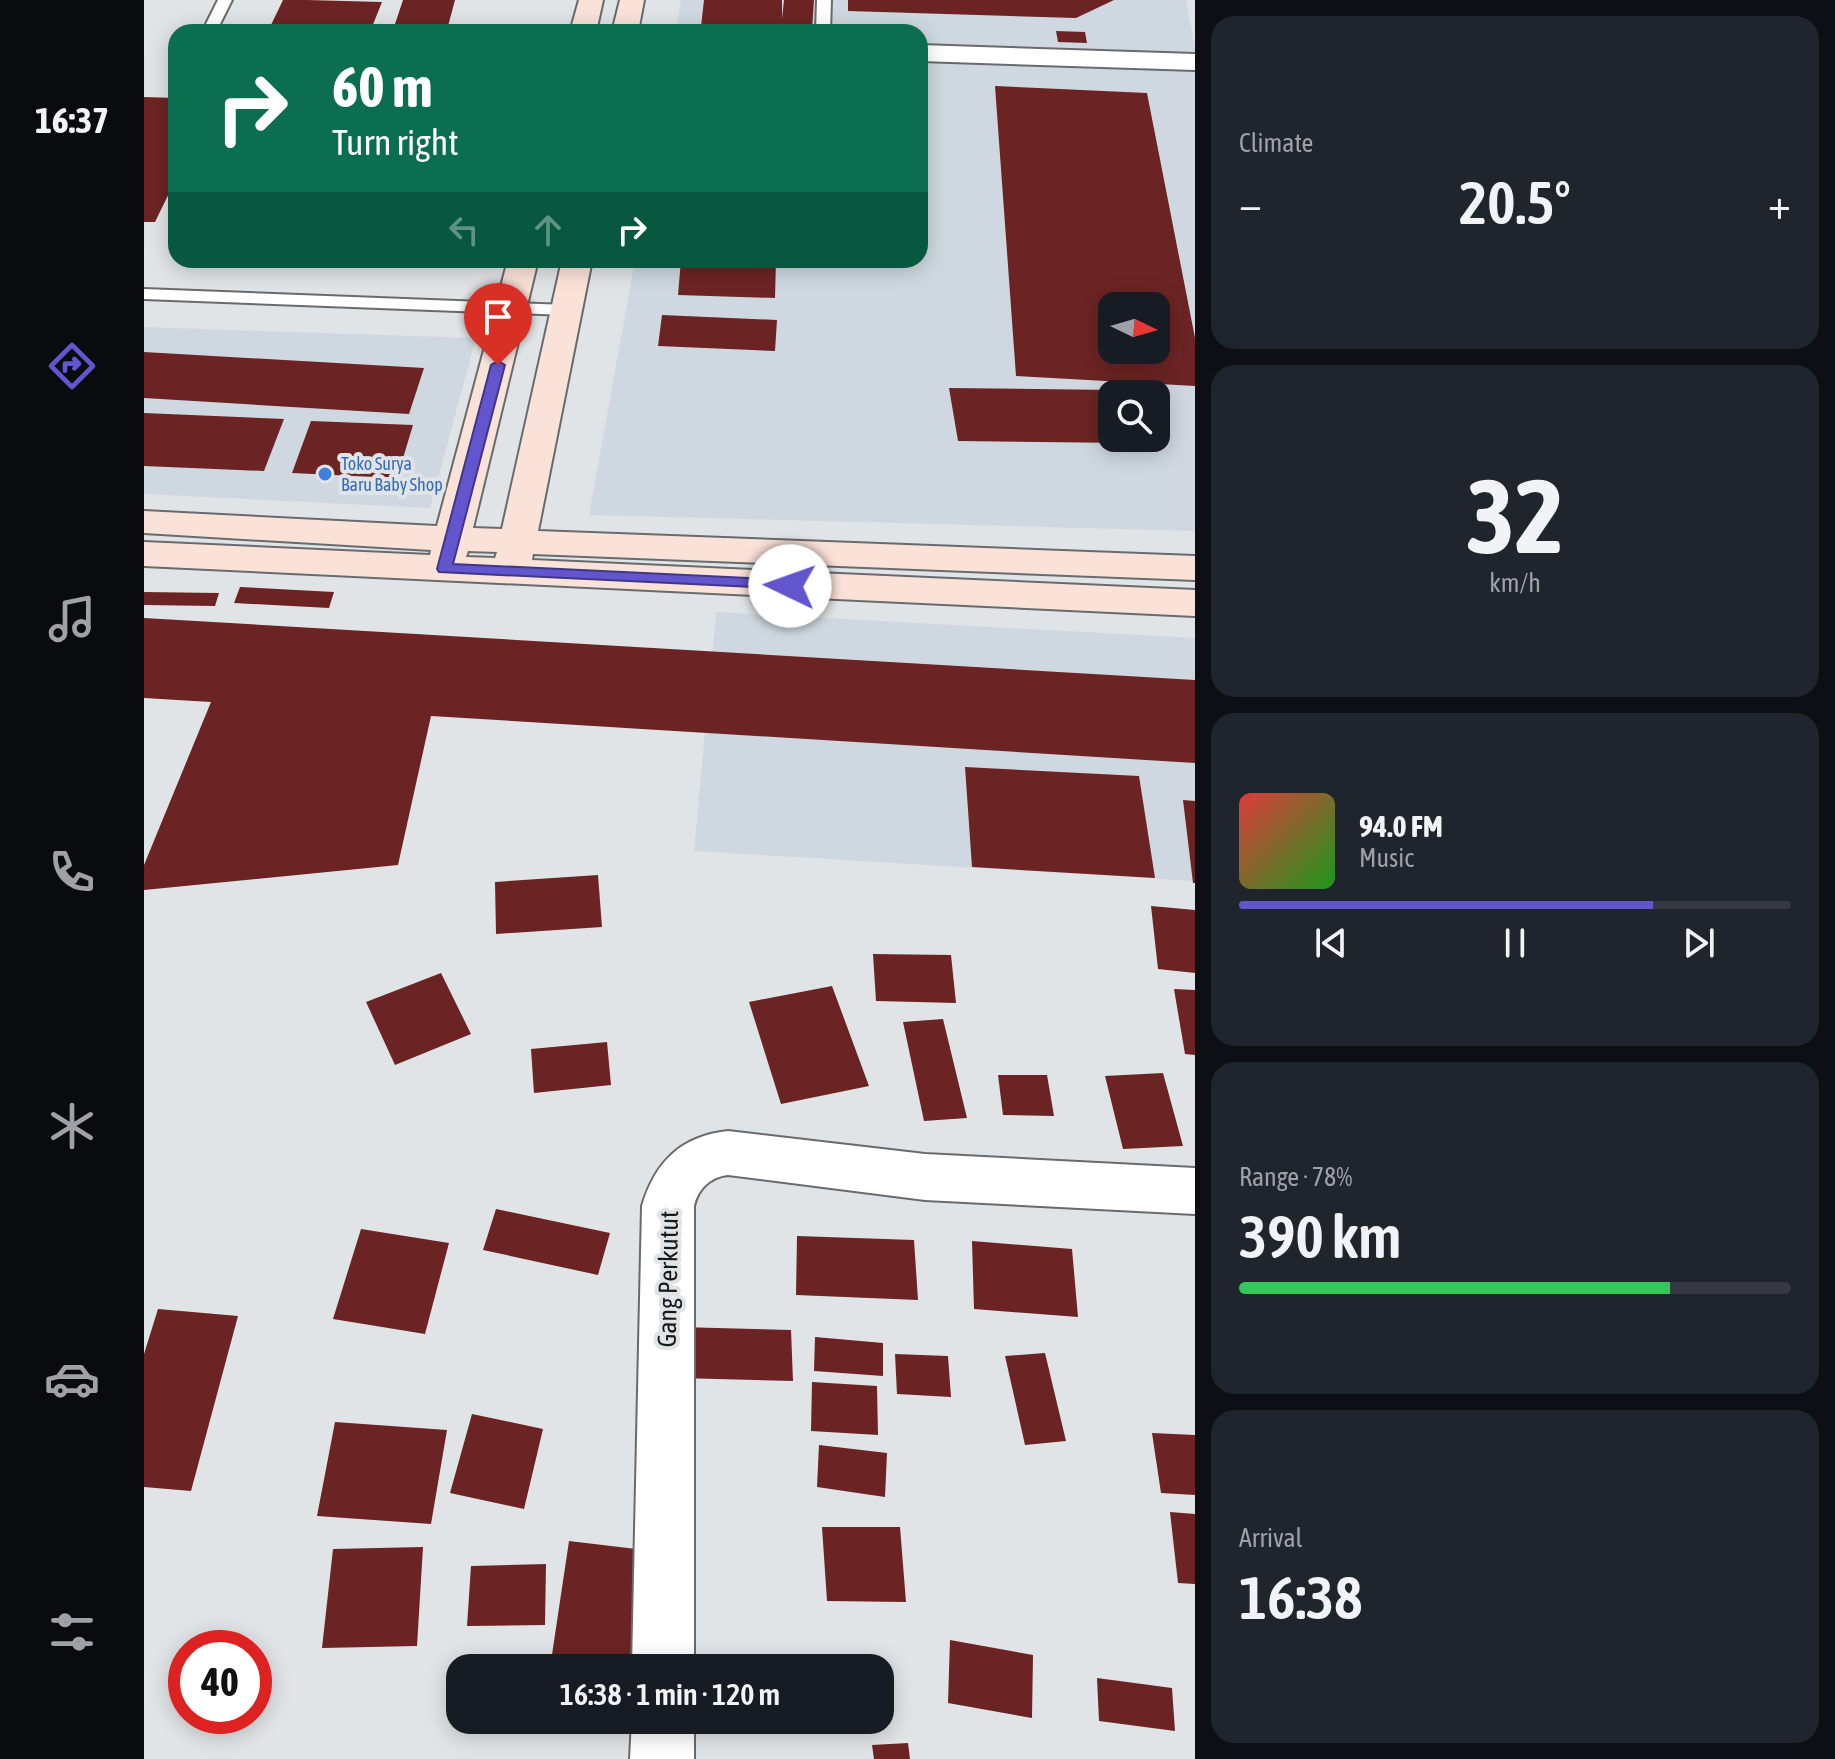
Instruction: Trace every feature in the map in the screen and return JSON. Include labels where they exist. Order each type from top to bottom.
[{"type":"street","points":[[585,24],[591,0]]},
{"type":"street","points":[[627,24],[632,0]]},
{"type":"street","points":[[928,53],[1195,62]]},
{"type":"street","points":[[449,554],[521,268]]},
{"type":"street","points":[[514,558],[575,268]]},
{"type":"street","points":[[144,522],[449,554],[1195,603]]},
{"type":"street","points":[[144,554],[449,554]]},
{"type":"street","points":[[514,558],[1195,568]]},
{"type":"street","name":"Gang Perkutut","points":[[663,1654],[668,1206],[672,1189],[685,1170],[705,1157],[728,1153],[925,1177],[1195,1191]]},
{"type":"street","points":[[662,1759],[663,1734]]},
{"type":"lane","points":[[213,24],[225,0]]},
{"type":"lane","points":[[823,24],[824,0]]},
{"type":"lane","points":[[144,294],[566,310]]},
{"type":"shaded area","points":[[681,0],[1186,0],[1195,48],[1195,531],[589,515],[634,268],[928,268],[928,24],[677,24]]},
{"type":"shaded area","points":[[144,327],[476,338],[430,508],[144,494]]},
{"type":"shaded area","points":[[716,612],[1195,638],[1195,881],[694,851]]},
{"type":"building","points":[[283,0],[382,2],[373,24],[271,24]]},
{"type":"building","points":[[403,0],[455,0],[449,24],[395,24]]},
{"type":"building","points":[[704,0],[782,0],[782,19],[784,0],[814,0],[812,24],[701,24]]},
{"type":"building","points":[[848,0],[1114,0],[1076,18],[848,11]]},
{"type":"building","points":[[1056,31],[1085,32],[1087,43],[1058,42]]},
{"type":"building","points":[[995,86],[1147,93],[1195,338],[1195,386],[1170,385],[1170,380],[1098,381],[1016,376]]},
{"type":"building","points":[[144,97],[168,98],[168,195],[155,222],[144,222]]},
{"type":"building","points":[[680,268],[776,268],[775,298],[678,295]]},
{"type":"building","points":[[662,315],[777,320],[775,351],[658,346]]},
{"type":"building","points":[[144,352],[424,368],[409,414],[144,398]]},
{"type":"building","points":[[949,388],[1098,390],[1098,443],[958,441]]},
{"type":"building","points":[[144,413],[284,419],[264,471],[144,466]]},
{"type":"building","points":[[311,421],[413,425],[397,478],[292,473]]},
{"type":"building","points":[[240,587],[334,592],[329,608],[234,603]]},
{"type":"building","points":[[144,592],[219,593],[215,606],[144,605]]},
{"type":"building","points":[[144,618],[1195,680],[1195,763],[431,716],[398,865],[144,890],[144,865],[211,702],[144,698]]},
{"type":"building","points":[[965,767],[1139,776],[1155,878],[972,867]]},
{"type":"building","points":[[1183,800],[1195,801],[1195,883],[1193,883]]},
{"type":"building","points":[[598,875],[602,927],[496,934],[495,882]]},
{"type":"building","points":[[1151,906],[1195,910],[1195,973],[1158,969]]},
{"type":"building","points":[[873,954],[951,955],[956,1003],[876,1001]]},
{"type":"building","points":[[441,973],[471,1034],[395,1065],[366,1002]]},
{"type":"building","points":[[832,986],[869,1086],[781,1104],[749,1002]]},
{"type":"building","points":[[1174,989],[1195,990],[1195,1055],[1185,1054]]},
{"type":"building","points":[[943,1019],[967,1118],[924,1121],[903,1022]]},
{"type":"building","points":[[607,1042],[611,1085],[534,1093],[531,1049]]},
{"type":"building","points":[[1163,1073],[1183,1146],[1123,1149],[1105,1076]]},
{"type":"building","points":[[998,1075],[1047,1075],[1054,1116],[1003,1115]]},
{"type":"building","points":[[496,1209],[610,1233],[598,1275],[483,1250]]},
{"type":"building","points":[[361,1229],[449,1243],[425,1334],[333,1319]]},
{"type":"building","points":[[797,1236],[914,1240],[918,1300],[796,1295]]},
{"type":"building","points":[[972,1241],[1072,1249],[1078,1317],[974,1309]]},
{"type":"building","points":[[158,1309],[238,1316],[191,1491],[144,1487],[144,1354]]},
{"type":"building","points":[[679,1327],[791,1330],[793,1381],[679,1378]]},
{"type":"building","points":[[815,1337],[883,1343],[883,1376],[814,1371]]},
{"type":"building","points":[[1045,1353],[1066,1441],[1025,1445],[1005,1356]]},
{"type":"building","points":[[895,1354],[948,1356],[951,1397],[897,1394]]},
{"type":"building","points":[[812,1382],[877,1386],[878,1435],[811,1431]]},
{"type":"building","points":[[472,1414],[543,1429],[524,1509],[450,1493]]},
{"type":"building","points":[[335,1422],[447,1430],[431,1524],[317,1516]]},
{"type":"building","points":[[1152,1433],[1195,1435],[1195,1495],[1161,1493]]},
{"type":"building","points":[[819,1445],[887,1453],[885,1497],[817,1487]]},
{"type":"building","points":[[1170,1512],[1195,1514],[1195,1584],[1178,1583]]},
{"type":"building","points":[[822,1527],[900,1527],[906,1602],[827,1601]]},
{"type":"building","points":[[569,1541],[653,1551],[641,1654],[552,1654]]},
{"type":"building","points":[[423,1547],[417,1646],[322,1648],[333,1549]]},
{"type":"building","points":[[546,1564],[545,1625],[467,1626],[471,1566]]},
{"type":"building","points":[[950,1640],[1033,1655],[1032,1718],[948,1703]]},
{"type":"building","points":[[1097,1678],[1172,1688],[1175,1731],[1099,1721]]},
{"type":"building","points":[[908,1743],[910,1759],[874,1759],[872,1745]]},
{"type":"place","name":"Toko Surya Baru Baby Shop","points":[[325,474]]},
{"type":"route","points":[[498,365],[444,569],[790,586]]}]
